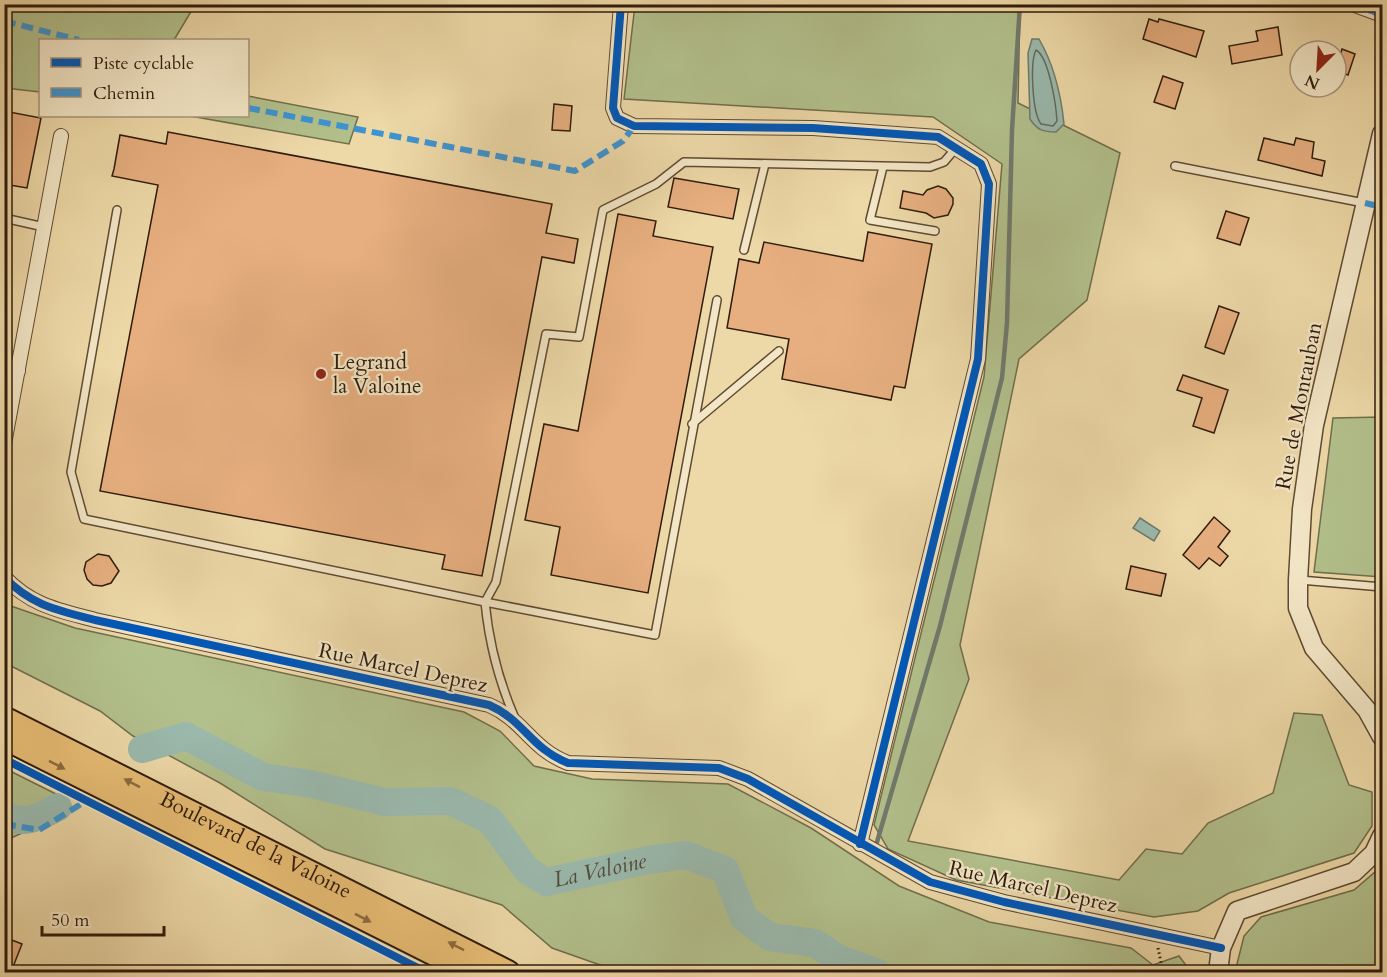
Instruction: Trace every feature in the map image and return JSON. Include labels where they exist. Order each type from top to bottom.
[{"type":"main road","name":"Boulevard de la Valoine","points":[[4,718],[508,972]]},
{"type":"main road","name":"Boulevard de la Valoine","points":[[4,738],[470,972]]},
{"type":"street","points":[[621,4],[613,108],[617,118],[634,126],[652,124],[836,130],[938,137],[981,164],[989,184],[978,359],[860,844]]},
{"type":"street","points":[[1352,4],[1383,15]]},
{"type":"street","name":"Rue de Montauban","points":[[1383,134],[1314,425],[1302,509],[1298,580],[1298,608],[1314,648],[1367,710],[1383,738]]},
{"type":"street","points":[[4,444],[7,417],[18,371],[61,136]]},
{"type":"street","points":[[4,363],[18,371]]},
{"type":"street","name":"Rue Marcel Deprez","points":[[4,577],[21,594],[53,609],[489,705],[516,721],[532,742],[549,755],[568,763],[718,768],[738,775],[930,882],[1004,902],[1221,948]]},
{"type":"street","points":[[1218,972],[1221,948],[1238,911],[1354,872],[1374,853],[1383,836]]},
{"type":"lane","points":[[516,721],[500,685],[489,640],[485,602],[496,582],[546,334],[579,337],[603,210],[656,184],[684,162],[930,167],[944,162],[956,148]]},
{"type":"lane","points":[[744,250],[765,164]]},
{"type":"lane","points":[[1175,166],[1365,203]]},
{"type":"lane","points":[[883,167],[870,219],[934,231]]},
{"type":"lane","points":[[117,210],[71,472],[84,519],[655,635],[692,424],[717,300]]},
{"type":"lane","points":[[4,218],[44,227]]},
{"type":"lane","points":[[692,424],[779,351]]},
{"type":"lane","points":[[1298,580],[1383,587]]},
{"type":"path","points":[[1154,933],[1163,972]]},
{"type":"green space","points":[[5,4],[195,4],[175,39],[39,39],[39,92],[5,88]]},
{"type":"green space","points":[[635,5],[1020,5],[1018,103],[1120,153],[1087,300],[1019,359],[960,645],[969,679],[908,841],[1119,880],[1146,849],[1182,854],[1208,823],[1273,793],[1294,713],[1322,715],[1349,785],[1372,792],[1372,826],[1354,853],[1229,893],[1198,911],[1154,917],[956,880],[888,849],[874,825],[984,377],[1002,164],[933,117],[624,99]]},
{"type":"green space","points":[[249,96],[358,117],[349,144],[196,117],[249,117]]},
{"type":"green space","points":[[1382,417],[1382,577],[1314,572],[1333,418]]},
{"type":"green space","points":[[5,604],[75,628],[464,712],[500,731],[534,766],[592,779],[728,784],[811,828],[899,886],[989,922],[1131,948],[1153,965],[1179,956],[1191,972],[620,972],[552,948],[502,905],[325,849],[220,783],[133,736],[100,711],[5,663]]},
{"type":"green space","points":[[4,768],[58,795],[59,817],[11,838],[5,836]]},
{"type":"green space","points":[[1382,866],[1382,972],[1235,972],[1244,936],[1261,917],[1354,890]]},
{"type":"water","points":[[1032,39],[1039,39],[1056,80],[1064,124],[1056,132],[1041,130],[1030,119],[1028,53]]},
{"type":"water","points":[[1140,518],[1160,531],[1154,541],[1133,528]]},
{"type":"building","points":[[1149,19],[1158,22],[1159,19],[1204,31],[1196,57],[1143,39]]},
{"type":"building","points":[[1278,27],[1282,55],[1232,64],[1229,46],[1258,41],[1256,31]]},
{"type":"building","points":[[1348,51],[1355,54],[1348,75]]},
{"type":"building","points":[[1163,76],[1183,83],[1175,109],[1154,102]]},
{"type":"building","points":[[554,104],[572,106],[570,131],[552,130]]},
{"type":"building","points":[[4,111],[41,118],[27,188],[4,184]]},
{"type":"building","name":"Legrand la Valoine","points":[[168,132],[552,204],[546,233],[578,239],[574,263],[542,257],[482,576],[442,569],[445,555],[100,491],[158,185],[112,176],[120,135],[166,144]]},
{"type":"building","points":[[1264,138],[1294,145],[1296,138],[1314,142],[1312,158],[1325,161],[1322,176],[1258,160]]},
{"type":"building","points":[[674,178],[739,189],[733,219],[668,207]]},
{"type":"building","points":[[938,186],[946,189],[953,198],[948,215],[934,218],[926,213],[900,208],[903,191],[923,195],[927,190]]},
{"type":"building","points":[[1226,211],[1249,218],[1240,245],[1217,238]]},
{"type":"building","points":[[618,214],[656,221],[653,236],[713,247],[648,593],[551,575],[560,527],[525,520],[544,424],[578,431]]},
{"type":"building","points":[[868,232],[932,244],[905,388],[894,386],[891,400],[782,379],[789,339],[727,328],[739,259],[759,263],[764,242],[863,261]]},
{"type":"building","points":[[1219,306],[1239,313],[1224,354],[1205,347]]},
{"type":"building","points":[[1183,375],[1228,390],[1214,433],[1193,426],[1202,398],[1177,390]]},
{"type":"building","points":[[1214,517],[1230,531],[1218,547],[1228,556],[1220,566],[1209,558],[1199,569],[1183,555]]},
{"type":"building","points":[[98,554],[109,556],[119,571],[111,583],[102,586],[93,585],[87,579],[84,570],[86,562]]},
{"type":"building","points":[[1131,566],[1166,574],[1161,596],[1126,589]]},
{"type":"building","points":[[4,937],[22,944],[11,972],[4,972]]},
{"type":"waterway","points":[[877,842],[940,626],[1002,378],[1007,323],[1012,130],[1020,4]]},
{"type":"waterway","name":"La Valoine","points":[[142,749],[186,736],[263,777],[311,784],[384,802],[450,801],[490,820],[527,870],[546,882],[648,860],[686,855],[725,870],[744,918],[770,937],[815,943],[839,959],[876,972]]},
{"type":"waterway","name":"La Valoine","points":[[4,815],[19,820],[32,819],[58,807]]},
{"type":"marked path","points":[[1352,4],[1382,15]]},
{"type":"marked path","points":[[4,21],[75,39]]},
{"type":"marked path","points":[[249,108],[575,171],[623,141],[634,126]]},
{"type":"marked path","points":[[1365,203],[1382,207]]},
{"type":"marked path","points":[[4,824],[39,830],[86,801]]},
{"type":"cycle path","points":[[621,4],[613,108],[617,118],[634,126],[813,128],[938,137],[981,164],[989,184],[978,359],[860,844]]},
{"type":"cycle path","points":[[4,577],[25,595],[57,610],[489,705],[511,718],[545,750],[568,763],[719,768],[748,779],[930,882],[1004,902],[1221,948]]},
{"type":"cycle path","points":[[4,759],[426,972]]},
{"type":"place","name":"Legrand la Valoine","points":[[321,374]]}]
